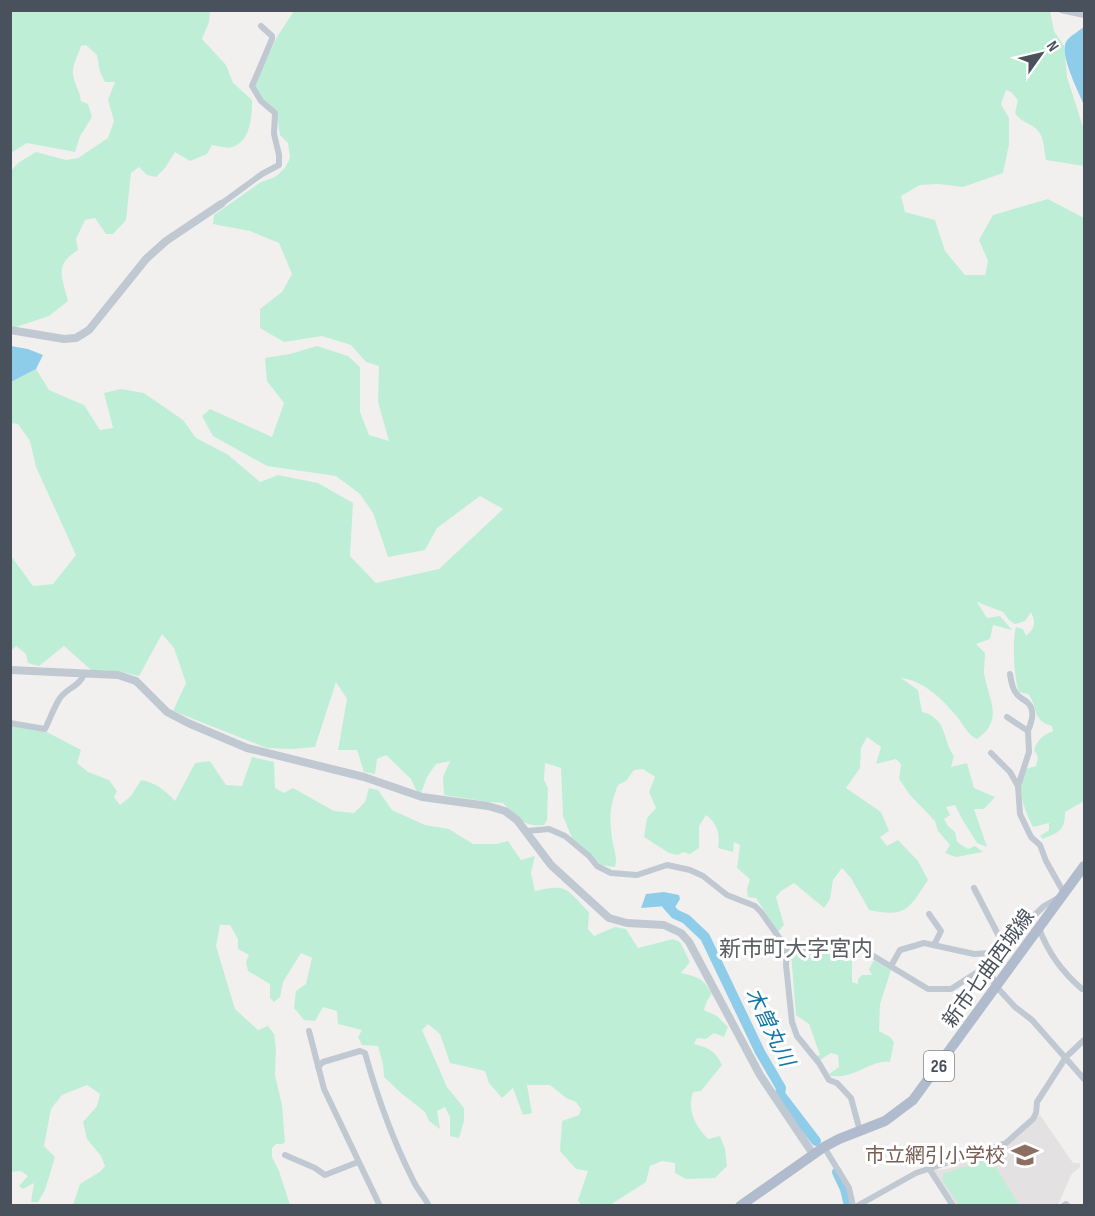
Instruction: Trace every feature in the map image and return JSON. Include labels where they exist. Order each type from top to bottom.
[{"type":"main road","name":"新市七曲西城線","points":[[740,1206],[824,1147],[885,1121],[913,1100],[1062,896],[1082,873]]},
{"type":"street","points":[[1061,10],[1084,15]]},
{"type":"street","points":[[10,330],[52,338],[76,338],[89,330],[146,259],[166,241],[262,174],[279,165],[274,134],[275,113],[261,101],[252,86],[272,39],[272,36],[261,26]]},
{"type":"street","points":[[10,670],[118,675],[136,681],[167,711],[188,723],[247,748],[363,777],[422,797],[488,806],[505,811],[527,831],[551,866],[609,918],[627,923],[664,925],[681,933],[689,942],[760,1075],[813,1154]]},
{"type":"street","points":[[10,723],[45,729],[61,696],[76,686],[83,679],[84,674]]},
{"type":"street","points":[[891,966],[900,950],[924,943],[974,954],[990,952],[1018,931],[1044,906],[1062,896],[1040,845],[1031,837],[1020,814],[1018,786],[1029,752],[1028,731],[1033,719],[1029,704],[1016,694],[1011,674]]},
{"type":"street","points":[[1007,717],[1028,731]]},
{"type":"street","points":[[991,753],[1010,771],[1018,786]]},
{"type":"street","points":[[527,831],[549,829],[565,836],[589,856],[597,866],[611,873],[637,874],[667,865],[690,870],[703,876],[727,895],[754,906],[761,912],[787,949],[786,964],[792,1022],[797,1036],[819,1063],[829,1080],[837,1083],[851,1098],[860,1131]]},
{"type":"street","points":[[974,888],[1002,942]]},
{"type":"street","points":[[929,914],[940,931],[934,945]]},
{"type":"street","points":[[1039,928],[1044,943],[1063,972],[1082,989],[1084,988]]},
{"type":"street","points":[[787,949],[851,946],[862,949],[921,987],[928,989],[951,989],[990,964]]},
{"type":"street","points":[[990,952],[994,984],[1032,1020],[1084,1079]]},
{"type":"street","points":[[309,1031],[324,1089],[380,1206]]},
{"type":"street","points":[[824,1147],[849,1188],[855,1206],[916,1173],[1006,1143],[1033,1119],[1037,1102],[1066,1057],[1084,1040]]},
{"type":"street","points":[[318,1067],[323,1062],[360,1051],[365,1053],[375,1090],[398,1152],[429,1206]]},
{"type":"street","points":[[285,1155],[325,1175],[358,1162]]},
{"type":"street","points":[[930,1170],[953,1206]]},
{"type":"shaded area","name":"市立網引小学校","points":[[1040,1115],[1073,1163],[1080,1163],[1080,1167],[1071,1175],[1058,1205],[954,1205],[934,1174],[934,1170],[947,1169],[1005,1146]]},
{"type":"green space","points":[[11,11],[210,11],[209,22],[202,39],[226,65],[233,83],[252,100],[252,113],[247,134],[238,144],[227,148],[212,145],[207,154],[190,161],[175,152],[156,177],[147,175],[139,167],[131,173],[126,220],[113,234],[106,234],[95,218],[85,220],[76,239],[78,250],[70,255],[63,266],[62,278],[68,301],[49,316],[13,328],[10,327],[11,171],[18,163],[36,152],[66,160],[78,158],[108,138],[114,121],[108,100],[115,82],[105,82],[100,72],[97,55],[86,45],[81,46],[73,75],[81,101],[88,104],[92,117],[80,136],[75,152],[27,143],[11,153]]},
{"type":"green space","points":[[294,11],[1050,11],[1054,31],[1064,46],[1067,77],[1084,127],[1084,166],[1046,160],[1040,134],[1017,116],[1015,113],[1018,100],[1006,90],[1001,104],[1009,118],[1009,144],[1003,173],[963,187],[938,184],[920,185],[901,196],[905,212],[935,220],[945,251],[965,275],[985,275],[988,261],[979,240],[993,215],[1048,199],[1084,218],[1084,801],[1065,812],[1064,823],[1060,830],[1043,839],[1040,836],[1049,830],[1049,823],[1033,827],[1021,791],[1026,769],[1036,766],[1038,757],[1034,750],[1037,743],[1053,731],[1052,726],[1038,717],[1028,694],[1019,692],[1016,679],[1014,650],[1016,627],[1023,629],[1026,636],[1034,625],[1033,616],[1031,612],[1025,621],[1015,624],[1003,612],[977,602],[987,618],[1000,616],[1012,630],[993,625],[990,639],[976,644],[985,653],[984,673],[993,717],[986,732],[977,739],[968,733],[958,718],[933,692],[918,683],[901,678],[918,690],[922,712],[936,719],[940,724],[954,756],[951,767],[967,763],[974,788],[995,797],[984,809],[974,809],[987,847],[977,843],[955,805],[946,807],[950,815],[944,819],[955,832],[957,842],[968,849],[975,846],[983,852],[956,857],[945,853],[950,845],[938,831],[935,821],[910,795],[899,779],[901,764],[896,759],[876,764],[881,747],[867,737],[861,748],[860,768],[846,788],[881,812],[889,831],[880,837],[887,846],[898,840],[918,861],[928,880],[911,904],[899,912],[891,913],[869,910],[851,878],[842,868],[833,880],[830,899],[824,908],[794,883],[776,897],[784,925],[778,932],[756,898],[748,897],[747,889],[750,879],[737,868],[740,845],[734,842],[733,852],[718,848],[717,830],[706,815],[699,826],[699,848],[690,854],[669,853],[644,837],[647,818],[656,808],[649,792],[655,777],[643,769],[634,770],[626,781],[618,785],[610,817],[616,863],[615,867],[601,865],[572,838],[563,816],[561,768],[545,763],[544,780],[548,788],[547,820],[544,825],[526,823],[503,803],[444,795],[443,777],[450,761],[436,764],[427,777],[421,793],[417,792],[411,779],[386,755],[377,759],[375,774],[364,772],[357,750],[338,750],[347,699],[336,682],[315,747],[267,748],[173,711],[186,683],[174,648],[162,634],[139,676],[117,671],[91,670],[64,646],[39,666],[28,663],[26,654],[16,646],[11,651],[11,556],[33,586],[53,584],[76,555],[36,467],[30,441],[18,424],[11,423],[11,382],[36,369],[49,390],[84,405],[100,430],[113,428],[104,393],[121,389],[144,393],[183,420],[196,438],[227,454],[260,482],[278,475],[318,483],[353,503],[350,556],[376,583],[439,569],[503,509],[480,496],[437,528],[425,550],[388,557],[373,513],[360,494],[336,476],[267,466],[213,436],[202,416],[210,409],[272,437],[284,403],[267,381],[265,358],[317,346],[348,356],[360,367],[360,412],[369,435],[389,441],[378,402],[379,366],[366,362],[351,345],[322,336],[284,342],[260,328],[260,309],[282,292],[292,274],[279,243],[250,231],[213,224],[214,215],[261,182],[275,177],[285,168],[290,158],[288,143],[280,135],[276,111],[255,90],[255,83],[277,37]]},
{"type":"green space","points":[[11,725],[45,731],[81,750],[77,763],[88,772],[109,780],[117,791],[114,797],[120,805],[131,796],[141,780],[160,788],[175,801],[195,763],[210,761],[226,785],[242,786],[252,757],[274,762],[275,788],[284,793],[293,788],[334,811],[354,813],[365,802],[369,788],[378,790],[392,810],[425,825],[449,829],[473,844],[496,844],[508,841],[521,860],[535,856],[531,873],[535,891],[561,888],[571,893],[589,912],[588,929],[594,936],[615,927],[626,929],[638,948],[673,939],[680,942],[690,962],[681,973],[703,981],[712,993],[704,1010],[717,1016],[728,1027],[724,1037],[714,1033],[706,1039],[697,1038],[694,1044],[711,1050],[722,1065],[701,1091],[693,1092],[691,1099],[693,1117],[699,1128],[708,1139],[720,1136],[725,1149],[727,1166],[715,1178],[686,1179],[675,1173],[675,1163],[662,1161],[650,1166],[646,1182],[610,1205],[581,1205],[578,1200],[588,1171],[576,1169],[560,1151],[562,1121],[579,1115],[581,1109],[576,1102],[566,1098],[550,1085],[527,1085],[532,1113],[523,1115],[513,1088],[502,1098],[489,1083],[485,1071],[450,1063],[440,1034],[428,1024],[422,1030],[447,1087],[464,1108],[464,1121],[459,1138],[450,1136],[450,1117],[445,1107],[437,1111],[440,1129],[429,1121],[425,1112],[384,1077],[378,1046],[362,1045],[358,1037],[362,1030],[338,1024],[337,1011],[323,1007],[315,1021],[304,1020],[294,1008],[296,991],[306,984],[312,958],[301,953],[283,982],[280,997],[274,1002],[270,998],[270,984],[248,971],[246,962],[249,955],[238,949],[238,939],[230,925],[220,925],[216,946],[235,1009],[258,1030],[268,1026],[274,1034],[275,1075],[282,1105],[285,1142],[276,1144],[272,1148],[272,1157],[290,1205],[73,1205],[80,1184],[105,1166],[101,1156],[87,1139],[83,1122],[97,1106],[100,1094],[87,1085],[62,1095],[51,1109],[44,1146],[55,1157],[45,1190],[38,1202],[31,1202],[34,1183],[23,1189],[19,1186],[28,1176],[21,1171],[11,1172]]},
{"type":"green space","points":[[836,950],[852,954],[852,982],[858,984],[858,979],[862,975],[872,975],[869,969],[874,960],[891,970],[880,1004],[879,1031],[894,1042],[890,1062],[876,1063],[848,1075],[831,1076],[829,1074],[839,1067],[838,1055],[831,1053],[820,1060],[816,1056],[820,1055],[809,1024],[796,1015],[791,954],[793,952]]},
{"type":"green space","points":[[990,1158],[1019,1205],[959,1205],[943,1181],[943,1174]]},
{"type":"water","points":[[1084,26],[1084,105],[1070,74],[1065,48],[1067,40]]},
{"type":"water","points":[[11,346],[43,355],[36,369],[11,382]]},
{"type":"water","points":[[664,892],[679,895],[680,899],[674,909],[667,906],[641,908],[646,894]]},
{"type":"waterway","name":"木曽丸川","points":[[667,905],[705,937],[760,1052],[781,1088],[780,1094],[816,1141]]},
{"type":"waterway","name":"木曽丸川","points":[[837,1172],[845,1189],[849,1206]]},
{"type":"place","name":"市立網引小学校","points":[[1025,1155]]},
{"type":"district","name":"新市町大字宮内","points":[[796,948]]}]
